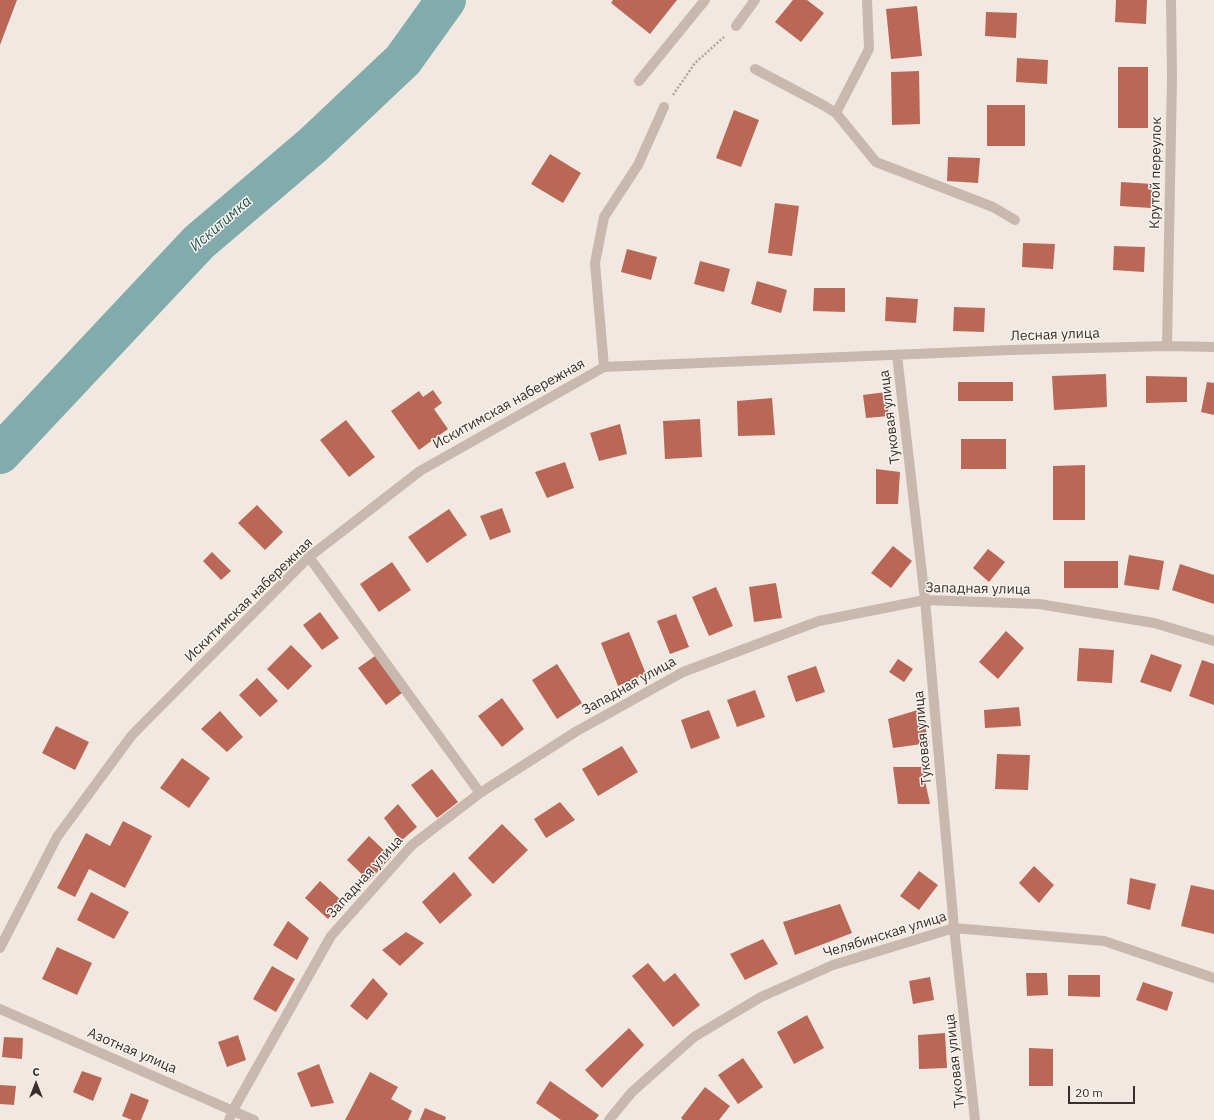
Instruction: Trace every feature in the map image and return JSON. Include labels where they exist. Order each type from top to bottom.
[{"type":"lane","points":[[639,81],[705,0]]},
{"type":"lane","points":[[736,26],[755,0]]},
{"type":"lane","points":[[836,113],[869,49],[867,0]]},
{"type":"lane","name":"Крутой переулок","points":[[1167,346],[1172,77],[1170,0]]},
{"type":"lane","points":[[754,69],[836,113],[876,162],[993,207],[1015,220]]},
{"type":"lane","points":[[604,367],[595,263],[604,217],[638,165],[664,106]]},
{"type":"lane","name":"Лесная улица","points":[[897,355],[1167,346],[1214,347]]},
{"type":"lane","name":"Искитимская набережная","points":[[0,948],[57,837],[132,736],[309,557],[420,470],[604,367],[897,355]]},
{"type":"lane","name":"Туковая улица","points":[[897,355],[925,600],[954,928],[975,1120]]},
{"type":"lane","points":[[309,557],[480,793]]},
{"type":"lane","name":"Западная улица","points":[[231,1115],[331,936],[412,845],[480,793],[577,731],[683,672],[819,621],[925,600],[1039,604],[1154,622],[1214,640]]},
{"type":"lane","name":"Челябинская улица","points":[[609,1120],[632,1092],[694,1037],[761,997],[833,965],[954,928],[1104,941],[1214,978]]},
{"type":"lane","name":"Азотная улица","points":[[0,1009],[231,1115],[254,1120]]},
{"type":"path","points":[[664,106],[695,63],[736,26]]},
{"type":"building","points":[[0,0],[17,0],[0,45]]},
{"type":"building","points":[[613,0],[677,0],[650,34],[611,3]]},
{"type":"building","points":[[793,0],[807,0],[824,13],[801,42],[775,22]]},
{"type":"building","points":[[1116,0],[1147,0],[1146,24],[1115,22]]},
{"type":"building","points":[[917,6],[922,56],[891,59],[886,9]]},
{"type":"building","points":[[986,12],[1017,13],[1016,38],[985,36]]},
{"type":"building","points":[[1017,58],[1048,60],[1047,84],[1016,82]]},
{"type":"building","points":[[1118,67],[1148,67],[1148,128],[1118,128]]},
{"type":"building","points":[[919,71],[920,124],[892,125],[891,72]]},
{"type":"building","points":[[987,105],[1025,105],[1025,146],[987,146]]},
{"type":"building","points":[[734,110],[759,120],[741,167],[716,158]]},
{"type":"building","points":[[550,154],[581,173],[563,203],[531,184]]},
{"type":"building","points":[[948,157],[980,158],[978,183],[947,181]]},
{"type":"building","points":[[1121,182],[1153,184],[1151,208],[1120,206]]},
{"type":"building","points":[[775,203],[799,206],[792,256],[768,253]]},
{"type":"building","points":[[1023,243],[1055,244],[1053,269],[1022,267]]},
{"type":"building","points":[[1114,246],[1145,247],[1144,272],[1113,270]]},
{"type":"building","points":[[627,249],[657,257],[651,280],[621,272]]},
{"type":"building","points":[[700,261],[730,269],[724,292],[694,284]]},
{"type":"building","points":[[757,281],[787,290],[781,313],[751,304]]},
{"type":"building","points":[[814,288],[845,288],[845,312],[813,311]]},
{"type":"building","points":[[886,297],[918,299],[916,323],[885,321]]},
{"type":"building","points":[[954,307],[985,308],[984,332],[953,331]]},
{"type":"building","points":[[1106,374],[1107,407],[1054,410],[1052,376]]},
{"type":"building","points":[[1146,376],[1187,377],[1187,402],[1146,403]]},
{"type":"building","points":[[958,382],[1013,382],[1013,401],[958,401]]},
{"type":"building","points":[[1207,382],[1214,383],[1214,415],[1201,412]]},
{"type":"building","points":[[433,390],[442,403],[434,409],[448,429],[419,450],[391,411],[419,391],[423,397]]},
{"type":"building","points":[[886,392],[889,416],[866,418],[863,395]]},
{"type":"building","points":[[772,398],[775,435],[738,436],[737,401]]},
{"type":"building","points":[[700,419],[702,457],[665,459],[663,421]]},
{"type":"building","points":[[346,420],[375,457],[349,477],[320,440]]},
{"type":"building","points":[[620,424],[627,454],[599,461],[590,433]]},
{"type":"building","points":[[961,439],[1006,439],[1006,469],[961,469]]},
{"type":"building","points":[[565,462],[574,488],[547,498],[535,472]]},
{"type":"building","points":[[1085,465],[1085,520],[1053,520],[1053,466]]},
{"type":"building","points":[[876,469],[900,472],[898,504],[876,504]]},
{"type":"building","points":[[257,505],[283,532],[265,550],[238,523]]},
{"type":"building","points":[[502,508],[511,532],[490,540],[480,516]]},
{"type":"building","points":[[449,509],[467,535],[427,563],[408,537]]},
{"type":"building","points":[[893,546],[912,561],[891,588],[871,573]]},
{"type":"building","points":[[988,549],[1005,562],[989,582],[973,568]]},
{"type":"building","points":[[212,552],[231,571],[221,580],[203,561]]},
{"type":"building","points":[[1129,555],[1164,561],[1159,590],[1124,585]]},
{"type":"building","points":[[1064,561],[1118,561],[1118,588],[1064,588]]},
{"type":"building","points":[[392,562],[411,590],[379,612],[360,584]]},
{"type":"building","points":[[1180,564],[1214,575],[1214,604],[1172,590]]},
{"type":"building","points":[[776,583],[782,618],[754,622],[749,587]]},
{"type":"building","points":[[716,587],[733,626],[709,636],[692,597]]},
{"type":"building","points":[[320,612],[339,638],[322,650],[303,625]]},
{"type":"building","points":[[676,614],[689,647],[670,654],[657,621]]},
{"type":"building","points":[[1006,631],[1024,648],[998,679],[979,662]]},
{"type":"building","points":[[629,632],[646,674],[618,686],[601,643]]},
{"type":"building","points":[[291,645],[312,666],[288,690],[267,669]]},
{"type":"building","points":[[1079,648],[1114,650],[1112,683],[1077,681]]},
{"type":"building","points":[[1151,654],[1182,665],[1171,692],[1140,682]]},
{"type":"building","points":[[375,656],[402,693],[386,705],[358,668]]},
{"type":"building","points":[[898,659],[913,669],[904,682],[889,672]]},
{"type":"building","points":[[1202,660],[1214,664],[1214,705],[1189,696]]},
{"type":"building","points":[[557,664],[582,703],[557,719],[532,680]]},
{"type":"building","points":[[816,666],[825,692],[796,702],[787,676]]},
{"type":"building","points":[[257,678],[278,701],[260,717],[239,695]]},
{"type":"building","points":[[755,690],[765,717],[737,727],[727,700]]},
{"type":"building","points":[[502,698],[524,729],[502,747],[478,716]]},
{"type":"building","points":[[1019,707],[1021,726],[985,728],[984,710]]},
{"type":"building","points":[[921,709],[929,743],[893,748],[888,719]]},
{"type":"building","points":[[709,710],[720,738],[691,749],[681,720]]},
{"type":"building","points":[[220,711],[243,737],[227,752],[201,729]]},
{"type":"building","points":[[56,726],[89,742],[75,770],[42,753]]},
{"type":"building","points":[[622,746],[638,772],[598,796],[582,769]]},
{"type":"building","points":[[997,754],[1030,755],[1028,790],[995,789]]},
{"type":"building","points":[[182,758],[210,778],[189,808],[160,788]]},
{"type":"building","points":[[893,767],[922,767],[930,804],[898,804]]},
{"type":"building","points":[[432,769],[458,802],[437,818],[411,785]]},
{"type":"building","points":[[560,802],[575,820],[546,838],[534,819]]},
{"type":"building","points":[[398,804],[417,827],[401,841],[384,818]]},
{"type":"building","points":[[123,821],[152,836],[125,888],[89,869],[75,897],[57,888],[86,833],[110,846]]},
{"type":"building","points":[[502,824],[528,850],[493,884],[468,858]]},
{"type":"building","points":[[369,836],[391,857],[369,881],[347,860]]},
{"type":"building","points":[[1034,866],[1054,885],[1039,903],[1019,883]]},
{"type":"building","points":[[919,871],[938,885],[919,910],[900,896]]},
{"type":"building","points":[[454,872],[472,895],[440,924],[422,902]]},
{"type":"building","points":[[1130,878],[1156,884],[1150,910],[1127,904]]},
{"type":"building","points":[[320,881],[343,902],[328,919],[305,898]]},
{"type":"building","points":[[1191,885],[1214,890],[1214,934],[1181,926]]},
{"type":"building","points":[[91,892],[129,912],[114,939],[77,920]]},
{"type":"building","points":[[840,904],[852,933],[795,955],[783,922]]},
{"type":"building","points":[[288,921],[309,938],[297,960],[273,945]]},
{"type":"building","points":[[406,932],[424,943],[400,966],[382,950]]},
{"type":"building","points":[[763,939],[778,964],[745,980],[730,954]]},
{"type":"building","points":[[57,947],[92,963],[77,995],[42,979]]},
{"type":"building","points":[[648,963],[664,982],[675,973],[700,1005],[673,1027],[632,976]]},
{"type":"building","points":[[272,966],[295,979],[276,1012],[253,999]]},
{"type":"building","points":[[1026,973],[1047,973],[1048,995],[1027,996]]},
{"type":"building","points":[[1068,975],[1100,975],[1100,997],[1068,996]]},
{"type":"building","points":[[930,977],[934,1000],[913,1004],[909,981]]},
{"type":"building","points":[[373,978],[388,994],[367,1020],[350,1006]]},
{"type":"building","points":[[1143,982],[1173,992],[1167,1011],[1136,1000]]},
{"type":"building","points":[[807,1015],[824,1048],[794,1064],[777,1032]]},
{"type":"building","points":[[629,1028],[644,1045],[602,1088],[585,1070]]},
{"type":"building","points":[[945,1033],[947,1068],[919,1069],[918,1035]]},
{"type":"building","points":[[238,1035],[246,1060],[227,1067],[218,1042]]},
{"type":"building","points":[[4,1037],[23,1038],[22,1059],[2,1057]]},
{"type":"building","points":[[1029,1048],[1053,1049],[1053,1086],[1029,1086]]},
{"type":"building","points":[[743,1058],[763,1087],[738,1104],[718,1075]]},
{"type":"building","points":[[319,1064],[334,1103],[311,1107],[297,1073]]},
{"type":"building","points":[[82,1071],[102,1078],[93,1101],[73,1092]]},
{"type":"building","points":[[370,1072],[398,1087],[391,1099],[412,1111],[408,1120],[345,1120]]},
{"type":"building","points":[[550,1081],[599,1115],[595,1120],[561,1120],[536,1103]]},
{"type":"building","points":[[0,1085],[16,1086],[14,1105],[0,1104]]},
{"type":"building","points":[[705,1087],[730,1106],[719,1120],[683,1120],[681,1118]]},
{"type":"building","points":[[131,1093],[149,1100],[141,1120],[132,1120],[122,1116]]},
{"type":"building","points":[[425,1108],[446,1117],[445,1120],[420,1120]]},
{"type":"waterway","name":"Искитимка","points":[[0,454],[199,242],[313,145],[403,60],[446,0]]}]
